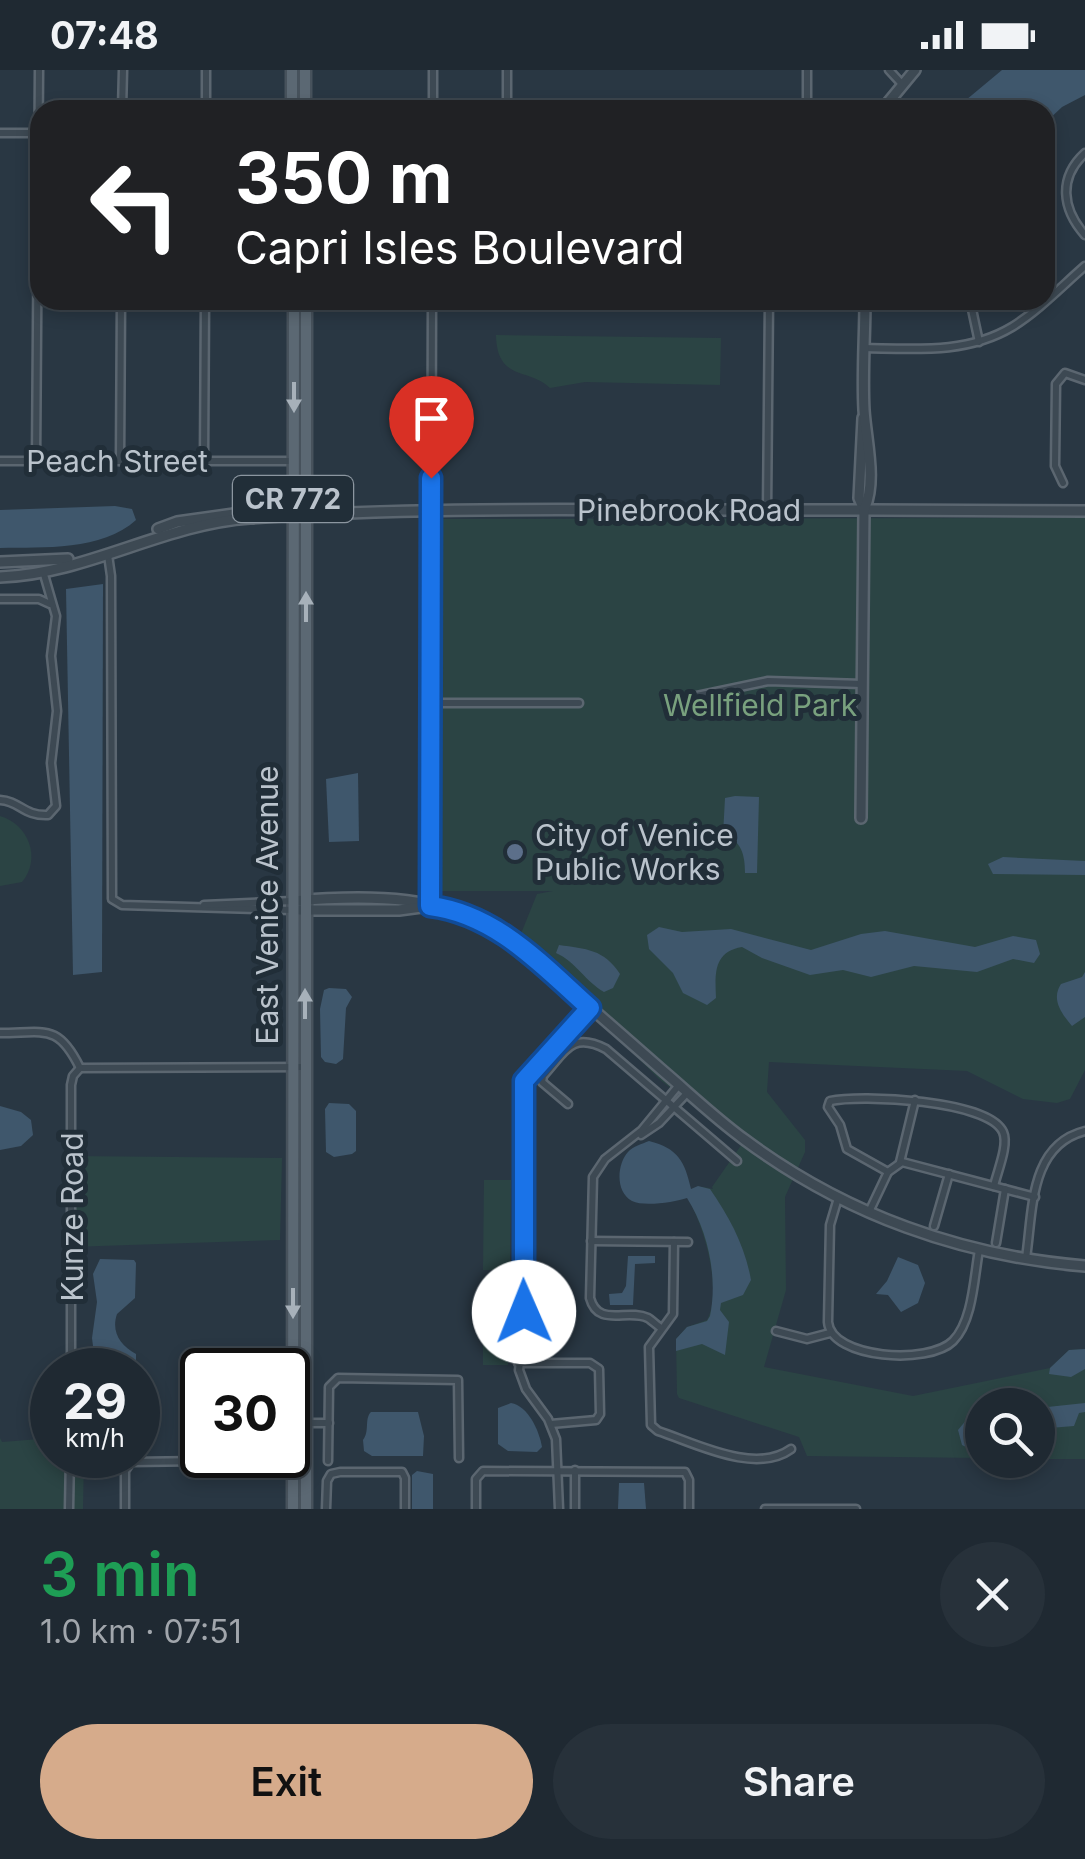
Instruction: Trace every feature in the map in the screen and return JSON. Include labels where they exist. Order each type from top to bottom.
[{"type":"main road","points":[[292,70],[292,100]]},
{"type":"main road","points":[[305,100],[306,70]]},
{"type":"main road","name":"East Venice Avenue","points":[[294,310],[294,461],[300,515],[306,705],[307,1348]]},
{"type":"main road","name":"East Venice Avenue","points":[[292,1348],[292,697],[306,310]]},
{"type":"main road","points":[[293,645],[300,695],[306,705]]},
{"type":"main road","points":[[292,697],[301,710],[301,761],[306,776]]},
{"type":"main road","points":[[293,1170],[298,1192],[299,1266],[307,1279]]},
{"type":"main road","name":"East Venice Avenue","points":[[292,1509],[293,1478]]},
{"type":"main road","name":"East Venice Avenue","points":[[306,1478],[306,1509]]},
{"type":"street","points":[[39,70],[39,100]]},
{"type":"street","points":[[122,100],[123,70]]},
{"type":"street","points":[[206,70],[206,100]]},
{"type":"street","points":[[433,70],[433,100]]},
{"type":"street","points":[[507,100],[508,70]]},
{"type":"street","points":[[808,70],[808,100]]},
{"type":"street","points":[[889,70],[901,83]]},
{"type":"street","points":[[889,100],[914,70]]},
{"type":"street","points":[[0,134],[30,133]]},
{"type":"street","points":[[1085,153],[1068,176],[1065,194],[1070,216],[1085,235]]},
{"type":"street","points":[[1055,292],[1085,266]]},
{"type":"street","points":[[36,461],[38,310]]},
{"type":"street","points":[[120,461],[121,310]]},
{"type":"street","points":[[204,310],[204,461]]},
{"type":"street","points":[[430,906],[432,310]]},
{"type":"street","points":[[768,310],[768,510]]},
{"type":"street","points":[[861,818],[864,510],[859,482],[865,310]]},
{"type":"street","points":[[972,310],[979,342]]},
{"type":"street","points":[[864,348],[935,349],[979,342],[1034,310]]},
{"type":"street","points":[[1063,484],[1055,466],[1056,384],[1065,374],[1085,380]]},
{"type":"street","name":"Peach Street","points":[[0,461],[294,461]]},
{"type":"street","name":"Pinebrook Road","points":[[0,562],[61,560],[109,548],[177,522],[278,512],[300,515],[431,509],[1085,511]]},
{"type":"street","name":"Pinebrook Road","points":[[0,578],[108,555],[218,518]]},
{"type":"street","points":[[108,555],[111,897],[119,905],[198,906],[231,902],[399,910],[430,906],[464,913],[496,928],[758,1150],[838,1198],[909,1230],[979,1250],[1085,1266]]},
{"type":"street","points":[[0,800],[32,814],[48,814],[56,808],[50,763],[58,711],[51,659],[54,609],[43,570]]},
{"type":"street","points":[[39,599],[48,590]]},
{"type":"street","points":[[0,599],[39,599],[54,609]]},
{"type":"street","points":[[673,701],[768,681],[862,684]]},
{"type":"street","points":[[430,703],[579,703]]},
{"type":"street","points":[[559,1509],[558,1447],[551,1424],[526,1389],[518,1364],[524,1324],[524,1081],[590,1008]]},
{"type":"street","points":[[0,1033],[57,1036],[80,1068],[305,1067]]},
{"type":"street","points":[[568,1104],[542,1079],[572,1044],[584,1040],[606,1050],[737,1162]]},
{"type":"street","name":"Kunze Road","points":[[72,1348],[72,1085],[80,1068]]},
{"type":"street","points":[[661,1328],[647,1317],[604,1315],[593,1308],[593,1177],[605,1159],[635,1137],[666,1100],[684,1088]]},
{"type":"street","points":[[635,1137],[650,1131],[674,1108],[684,1088]]},
{"type":"street","points":[[888,1172],[847,1150],[840,1125],[828,1104],[835,1099],[915,1100],[959,1108],[1002,1128],[1004,1140],[994,1186]]},
{"type":"street","points":[[869,1213],[888,1172],[900,1162],[915,1100]]},
{"type":"street","points":[[1026,1259],[1040,1170],[1050,1152],[1068,1137],[1085,1131]]},
{"type":"street","points":[[900,1162],[1035,1197]]},
{"type":"street","points":[[934,1226],[949,1174]]},
{"type":"street","points":[[996,1242],[1004,1188]]},
{"type":"street","points":[[838,1198],[830,1221],[830,1333],[838,1341],[889,1355],[920,1355],[943,1349],[955,1339],[963,1324],[979,1250]]},
{"type":"street","points":[[592,1242],[688,1242]]},
{"type":"street","points":[[674,1242],[674,1309],[649,1348],[648,1416],[654,1429],[742,1457],[776,1458],[790,1449]]},
{"type":"street","points":[[776,1332],[807,1339],[830,1333]]},
{"type":"street","points":[[518,1364],[590,1363],[598,1368],[600,1414],[596,1420],[551,1424]]},
{"type":"street","points":[[328,1460],[329,1387],[335,1378],[456,1379],[459,1458]]},
{"type":"street","points":[[310,1423],[329,1423]]},
{"type":"street","points":[[125,1509],[125,1469],[131,1462],[180,1462]]},
{"type":"street","points":[[476,1509],[476,1479],[481,1472],[559,1470],[682,1470],[689,1478],[689,1509]]},
{"type":"street","points":[[574,1470],[574,1509]]},
{"type":"street","points":[[326,1509],[326,1481],[333,1473],[400,1472],[405,1475],[405,1509]]},
{"type":"street","points":[[69,1509],[70,1478]]},
{"type":"street","points":[[291,1478],[293,1482]]},
{"type":"street","points":[[765,1509],[856,1509]]},
{"type":"green space","points":[[496,335],[721,338],[720,385],[585,382],[550,388],[508,367],[498,350]]},
{"type":"green space","name":"Wellfield Park","points":[[1085,518],[1085,1070],[1070,1099],[1057,1103],[1023,1099],[967,1071],[769,1062],[767,1092],[805,1140],[805,1152],[785,1197],[786,1290],[764,1367],[913,1396],[1050,1368],[1069,1350],[1085,1349],[1085,1459],[1055,1459],[1055,1388],[965,1388],[965,1458],[807,1456],[799,1437],[679,1398],[676,1339],[687,1327],[707,1320],[713,1292],[705,1241],[687,1197],[697,1187],[713,1189],[742,1144],[659,1079],[599,1019],[732,1126],[518,941],[537,894],[553,891],[433,891],[437,519]]},
{"type":"green space","points":[[0,816],[25,834],[31,863],[22,882],[0,886]]},
{"type":"green space","points":[[69,1156],[282,1158],[280,1240],[70,1247]]},
{"type":"green space","points":[[484,1180],[511,1180],[510,1270],[483,1270]]},
{"type":"green space","points":[[483,1285],[509,1285],[508,1365],[483,1365]]},
{"type":"green space","points":[[0,1438],[2,1442],[30,1440],[30,1478],[84,1478],[83,1509],[0,1509]]},
{"type":"water","points":[[1002,70],[1085,70],[1085,95],[1055,114],[1055,100],[966,100]]},
{"type":"water","points":[[115,506],[132,509],[136,520],[106,537],[53,547],[0,548],[0,510]]},
{"type":"water","points":[[103,584],[102,972],[73,975],[66,589]]},
{"type":"water","points":[[358,773],[359,841],[329,842],[326,779]]},
{"type":"water","points":[[759,797],[757,873],[745,873],[741,849],[723,835],[725,798]]},
{"type":"water","points":[[1003,857],[1085,861],[1085,875],[993,874],[988,864]]},
{"type":"water","points":[[659,927],[682,932],[731,929],[811,950],[861,934],[885,931],[975,947],[1013,936],[1036,940],[1040,954],[1034,963],[1013,959],[977,972],[914,966],[871,977],[843,970],[810,975],[742,947],[721,959],[716,973],[716,998],[707,1005],[683,993],[673,973],[649,949],[647,935]]},
{"type":"water","points":[[559,945],[608,959],[620,974],[613,988],[604,992],[598,988],[556,953]]},
{"type":"water","points":[[1085,972],[1085,1017],[1072,1026],[1059,1006],[1058,990],[1061,984],[1082,977]]},
{"type":"water","points":[[346,989],[352,997],[346,1008],[343,1059],[336,1064],[321,1057],[320,1009],[324,990]]},
{"type":"water","points":[[329,1103],[349,1104],[356,1111],[356,1151],[352,1154],[334,1157],[326,1152],[325,1109]]},
{"type":"water","points":[[0,1106],[21,1112],[31,1120],[33,1135],[21,1146],[0,1150]]},
{"type":"water","points":[[649,1141],[679,1158],[691,1189],[710,1189],[745,1256],[751,1280],[743,1295],[721,1303],[720,1310],[729,1322],[725,1355],[702,1344],[676,1351],[676,1339],[687,1327],[707,1321],[710,1316],[712,1270],[706,1240],[687,1198],[644,1204],[626,1197],[620,1185],[624,1157],[632,1148]]},
{"type":"water","points":[[628,1256],[655,1256],[655,1263],[635,1264],[633,1305],[610,1305],[609,1294],[622,1293],[626,1286]]},
{"type":"water","points":[[898,1257],[918,1265],[925,1283],[918,1303],[901,1312],[888,1295],[876,1294]]},
{"type":"water","points":[[100,1259],[136,1263],[135,1298],[117,1314],[115,1327],[128,1348],[93,1348],[97,1302],[93,1274]]},
{"type":"water","points":[[1085,1349],[1085,1369],[1071,1377],[1049,1374],[1050,1368],[1069,1350]]},
{"type":"water","points":[[511,1403],[523,1409],[535,1426],[542,1447],[537,1452],[508,1451],[498,1444],[498,1408]]},
{"type":"water","points":[[1085,1403],[1085,1412],[1079,1413],[1074,1426],[1055,1428],[1055,1406]]},
{"type":"water","points":[[371,1412],[418,1412],[424,1436],[423,1456],[372,1456],[364,1451]]},
{"type":"water","points":[[965,1422],[965,1446],[962,1445],[958,1430]]},
{"type":"water","points":[[417,1471],[433,1474],[433,1509],[412,1509],[412,1475]]},
{"type":"water","points":[[619,1483],[644,1483],[646,1509],[618,1509]]},
{"type":"place","name":"City of Venice Public Works","points":[[515,852]]},
{"type":"route","points":[[431,478],[430,906],[464,913],[496,928],[590,1008],[524,1081],[524,1312]]}]
